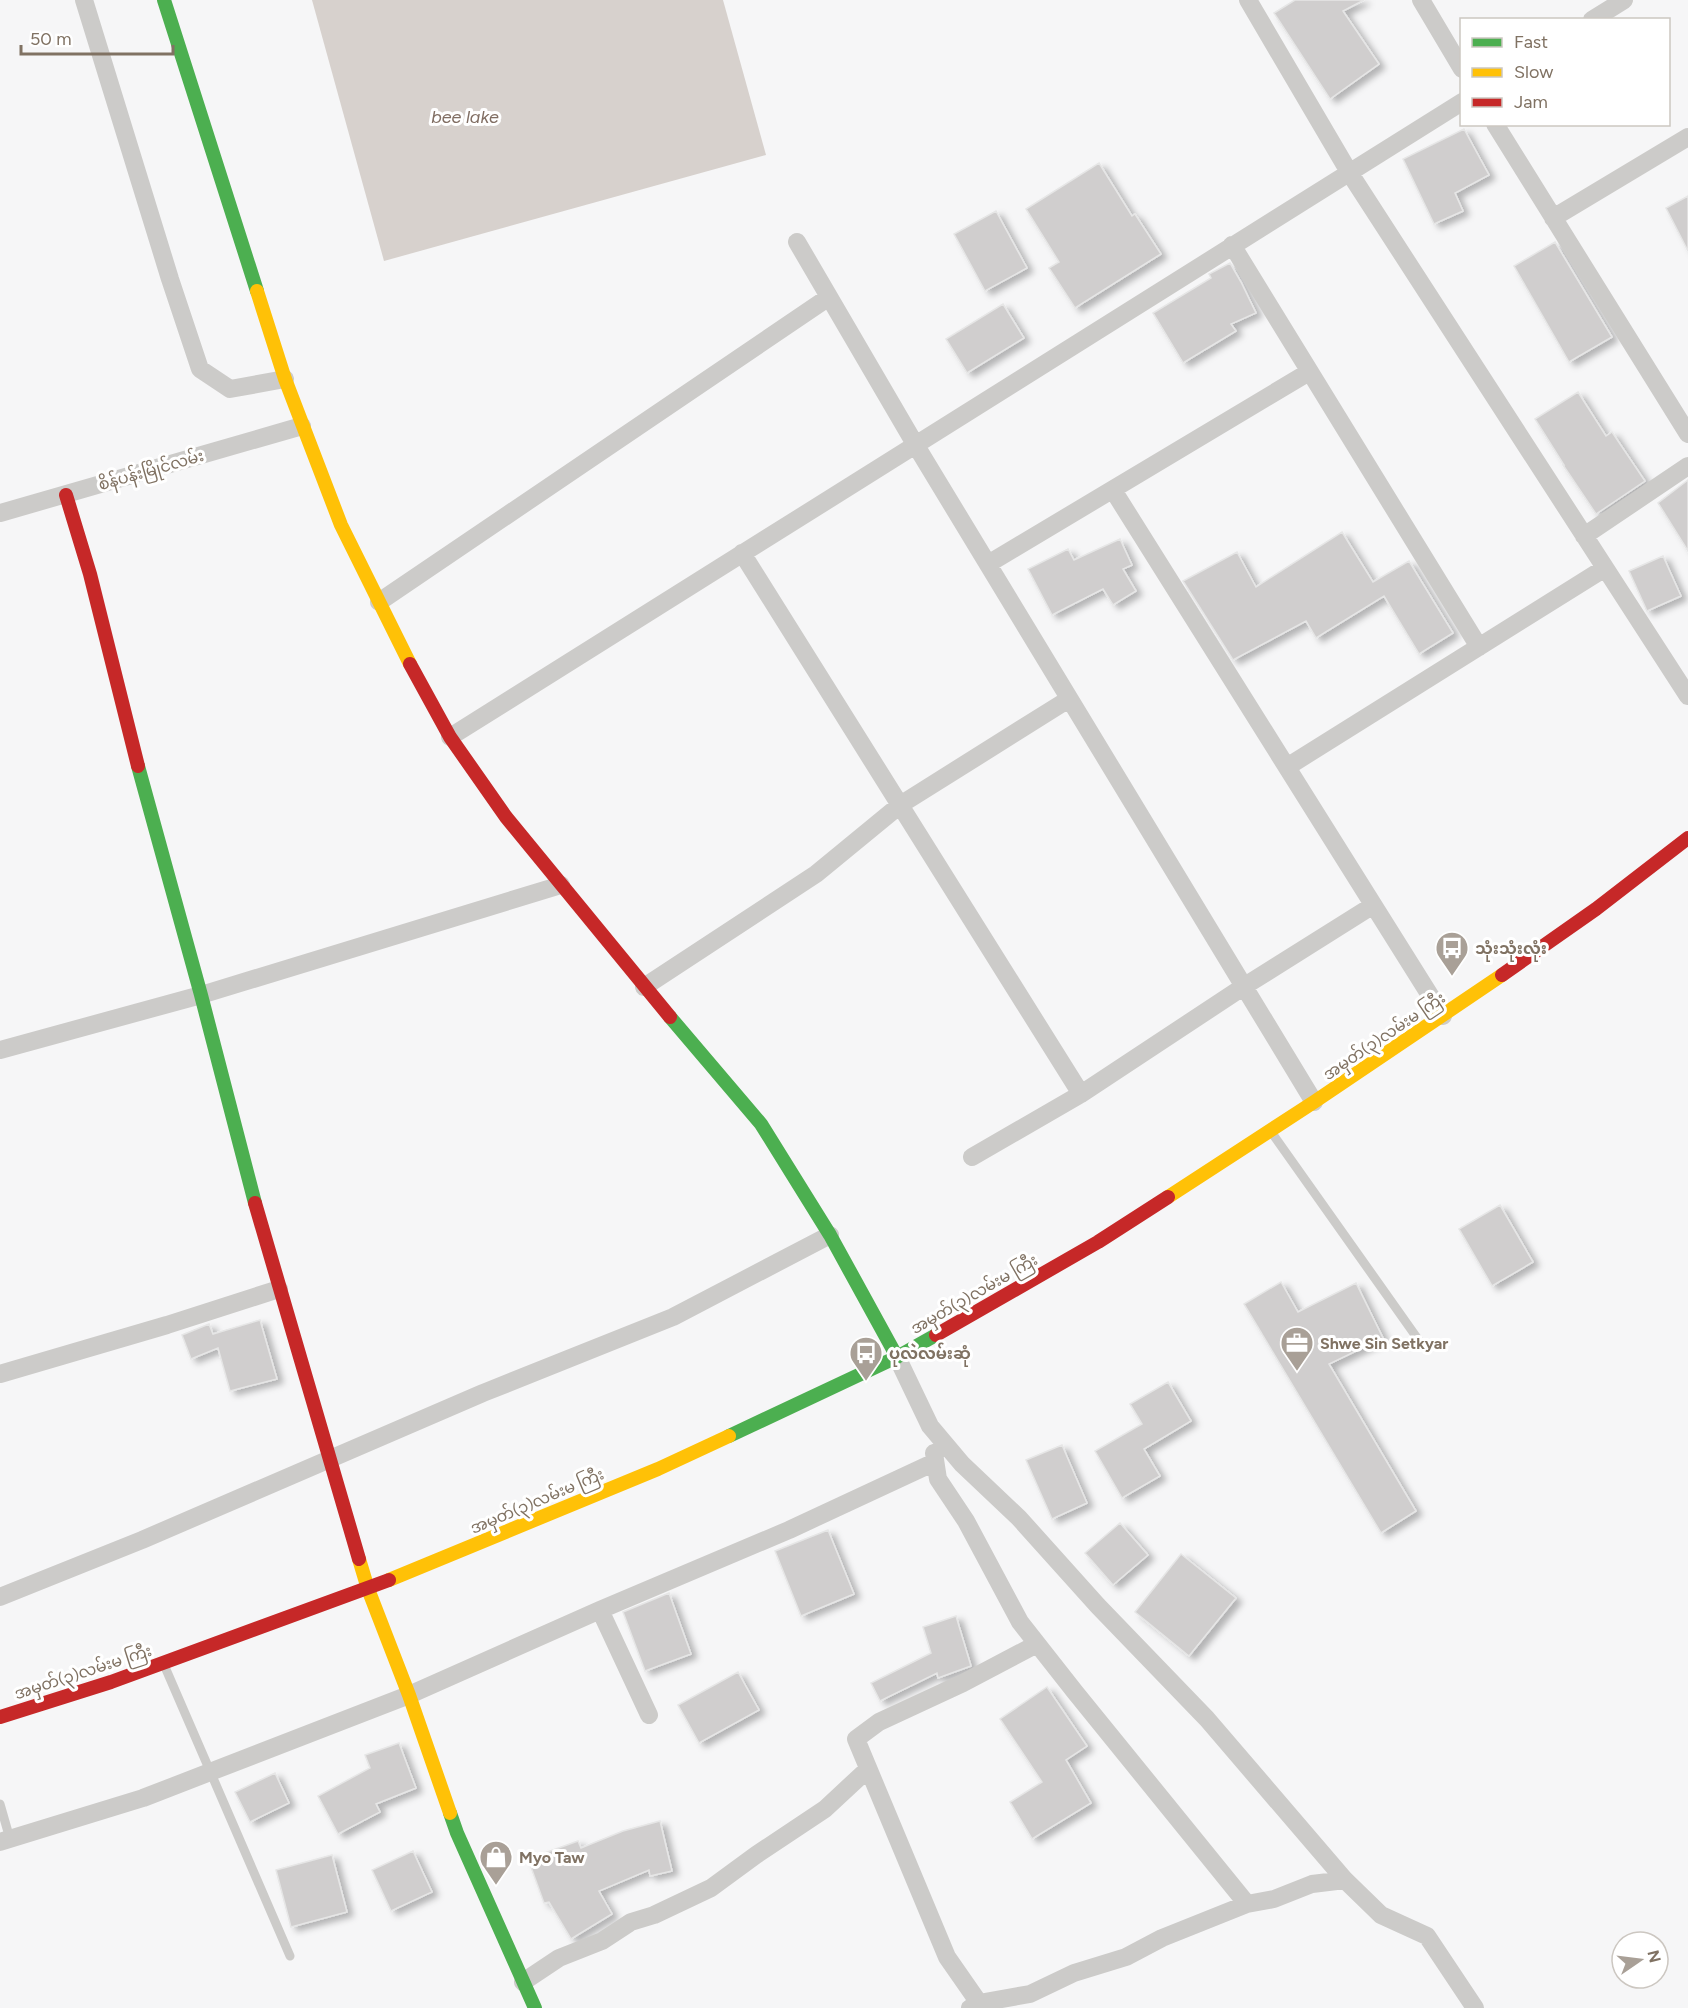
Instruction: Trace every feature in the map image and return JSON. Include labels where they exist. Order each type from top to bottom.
[{"type":"street","points":[[84,0],[200,369],[230,389],[285,379]]},
{"type":"street","points":[[164,0],[302,426],[341,525],[450,737],[506,817],[644,987],[761,1124],[830,1235],[897,1357],[930,1426],[962,1464],[1019,1518],[1098,1606],[1207,1719],[1345,1880],[1380,1915],[1427,1936],[1475,2008]]},
{"type":"street","points":[[1248,0],[1349,172],[1688,696]]},
{"type":"street","points":[[1421,0],[1460,67]]},
{"type":"street","points":[[1596,18],[1624,0]]},
{"type":"street","points":[[450,737],[1460,103]]},
{"type":"street","points":[[1496,126],[1688,434]]},
{"type":"street","points":[[1553,218],[1688,137]]},
{"type":"street","points":[[797,242],[915,444],[1314,1102]]},
{"type":"street","points":[[1232,245],[1479,647]]},
{"type":"street","points":[[379,602],[829,297]]},
{"type":"street","points":[[988,564],[1309,372]]},
{"type":"street","name":"စိန်ပန်းမြိုင်လမ်း","points":[[0,513],[302,426]]},
{"type":"street","points":[[1584,536],[1688,466]]},
{"type":"street","points":[[1113,490],[1443,1016]]},
{"type":"street","points":[[66,495],[90,574],[143,788],[328,1461],[368,1589],[458,1833],[535,2008]]},
{"type":"street","points":[[742,553],[1081,1094]]},
{"type":"street","points":[[1287,767],[1605,568]]},
{"type":"street","points":[[644,987],[816,874],[900,805],[1069,699]]},
{"type":"street","name":"အမှတ်(၃)လမ်းမ ကြီး","points":[[0,1717],[111,1682],[368,1589],[658,1468],[897,1357],[1098,1242],[1270,1131],[1443,1016],[1596,909],[1688,838]]},
{"type":"street","points":[[0,1050],[201,995],[561,885]]},
{"type":"street","points":[[972,1157],[1081,1094],[1243,987],[1372,906]]},
{"type":"street","points":[[0,1597],[142,1540],[483,1393],[673,1317],[830,1235]]},
{"type":"street","points":[[0,1374],[279,1289]]},
{"type":"street","points":[[930,1426],[938,1479],[966,1521],[1020,1622],[1247,1904]]},
{"type":"street","points":[[5,1840],[143,1798],[409,1695],[600,1610],[789,1530],[935,1462]]},
{"type":"street","points":[[600,1610],[649,1715]]},
{"type":"street","points":[[1037,1644],[963,1683],[879,1722],[856,1739],[947,1957],[975,2006],[1030,1994],[1074,1973],[1126,1957],[1162,1938],[1247,1904],[1274,1899],[1312,1884],[1345,1880]]},
{"type":"street","points":[[523,1982],[559,1958],[602,1941],[631,1922],[654,1915],[711,1888],[825,1809],[868,1769]]},
{"type":"lane","points":[[1270,1131],[1420,1342]]},
{"type":"lane","points":[[163,1663],[290,1956]]},
{"type":"lane","points":[[0,1803],[5,1840]]},
{"type":"water","name":"bee lake","points":[[312,0],[723,0],[766,155],[384,261]]},
{"type":"building","points":[[1295,0],[1364,0],[1343,11],[1379,64],[1330,99],[1274,13]]},
{"type":"building","points":[[1464,129],[1489,175],[1455,193],[1463,211],[1434,224],[1403,159]]},
{"type":"building","points":[[1099,163],[1132,216],[1135,214],[1161,254],[1075,308],[1049,268],[1059,262],[1026,209]]},
{"type":"building","points":[[1688,196],[1688,251],[1666,208]]},
{"type":"building","points":[[996,211],[1027,268],[985,291],[954,234]]},
{"type":"building","points":[[1555,242],[1612,337],[1569,362],[1514,266]]},
{"type":"building","points":[[1230,263],[1256,313],[1231,324],[1236,331],[1183,363],[1153,313],[1211,278],[1209,274]]},
{"type":"building","points":[[1003,304],[1024,338],[967,373],[946,339]]},
{"type":"building","points":[[1578,392],[1606,436],[1612,432],[1645,481],[1596,514],[1535,419]]},
{"type":"building","points":[[1688,480],[1688,551],[1658,503]]},
{"type":"building","points":[[1342,532],[1373,582],[1409,561],[1453,633],[1419,654],[1384,596],[1316,638],[1306,621],[1233,660],[1183,581],[1237,552],[1256,587]]},
{"type":"building","points":[[1120,539],[1132,565],[1123,569],[1136,591],[1113,605],[1103,589],[1052,615],[1028,569],[1068,549],[1074,560]]},
{"type":"building","points":[[1663,556],[1681,596],[1647,611],[1629,571]]},
{"type":"building","points":[[1500,1205],[1533,1262],[1492,1286],[1459,1229]]},
{"type":"building","points":[[1281,1282],[1298,1312],[1356,1283],[1383,1338],[1329,1364],[1416,1511],[1381,1533],[1244,1304]]},
{"type":"building","points":[[260,1320],[277,1379],[230,1391],[218,1348],[191,1359],[182,1335],[209,1324],[213,1334]]},
{"type":"building","points":[[1168,1382],[1191,1421],[1144,1449],[1160,1476],[1122,1498],[1095,1451],[1142,1424],[1130,1404]]},
{"type":"building","points":[[1062,1445],[1087,1503],[1052,1519],[1026,1460]]},
{"type":"building","points":[[1120,1523],[1148,1555],[1113,1585],[1085,1553]]},
{"type":"building","points":[[828,1530],[854,1594],[801,1616],[775,1551]]},
{"type":"building","points":[[1181,1554],[1236,1598],[1189,1656],[1135,1612]]},
{"type":"building","points":[[669,1593],[691,1654],[645,1671],[623,1612]]},
{"type":"building","points":[[956,1616],[971,1666],[938,1678],[937,1673],[880,1701],[871,1683],[931,1653],[923,1627]]},
{"type":"building","points":[[738,1672],[759,1710],[699,1743],[678,1705]]},
{"type":"building","points":[[1047,1687],[1087,1746],[1066,1760],[1091,1803],[1032,1839],[1010,1802],[1042,1782],[1000,1719]]},
{"type":"building","points":[[399,1743],[416,1788],[376,1804],[380,1812],[338,1834],[318,1796],[370,1768],[365,1755]]},
{"type":"building","points":[[275,1773],[289,1803],[250,1822],[235,1792]]},
{"type":"building","points":[[660,1821],[672,1871],[650,1876],[649,1870],[599,1891],[612,1914],[571,1939],[549,1902],[544,1903],[528,1859],[578,1841],[581,1848],[623,1831]]},
{"type":"building","points":[[413,1851],[432,1892],[391,1911],[372,1870]]},
{"type":"building","points":[[332,1855],[347,1912],[291,1927],[276,1870]]},
{"type":"traffic: fast","points":[[164,0],[257,291]]},
{"type":"traffic: fast","points":[[138,766],[255,1203]]},
{"type":"traffic: fast","points":[[670,1017],[761,1124],[830,1235],[897,1357]]},
{"type":"traffic: fast","points":[[729,1436],[897,1357],[936,1335]]},
{"type":"traffic: fast","points":[[450,1813],[535,2008]]},
{"type":"traffic: slow","points":[[257,291],[285,379],[341,525],[410,664]]},
{"type":"traffic: slow","points":[[1168,1197],[1502,975]]},
{"type":"traffic: slow","points":[[389,1580],[658,1469],[729,1436]]},
{"type":"traffic: slow","points":[[359,1559],[450,1813]]},
{"type":"traffic: jam","points":[[66,495],[90,574],[138,766]]},
{"type":"traffic: jam","points":[[410,664],[450,737],[506,817],[670,1017]]},
{"type":"traffic: jam","points":[[1502,975],[1596,909],[1688,838]]},
{"type":"traffic: jam","points":[[936,1335],[1098,1242],[1168,1197]]},
{"type":"traffic: jam","points":[[255,1203],[359,1559]]},
{"type":"traffic: jam","points":[[0,1717],[111,1682],[389,1580]]},
{"type":"place","name":"သုံးသုံးလုံး","points":[[1452,977]]},
{"type":"place","name":"Shwe Sin Setkyar","points":[[1297,1372]]},
{"type":"place","name":"ပုလဲလမ်းဆုံ","points":[[866,1382]]},
{"type":"place","name":"Myo Taw","points":[[496,1886]]}]
